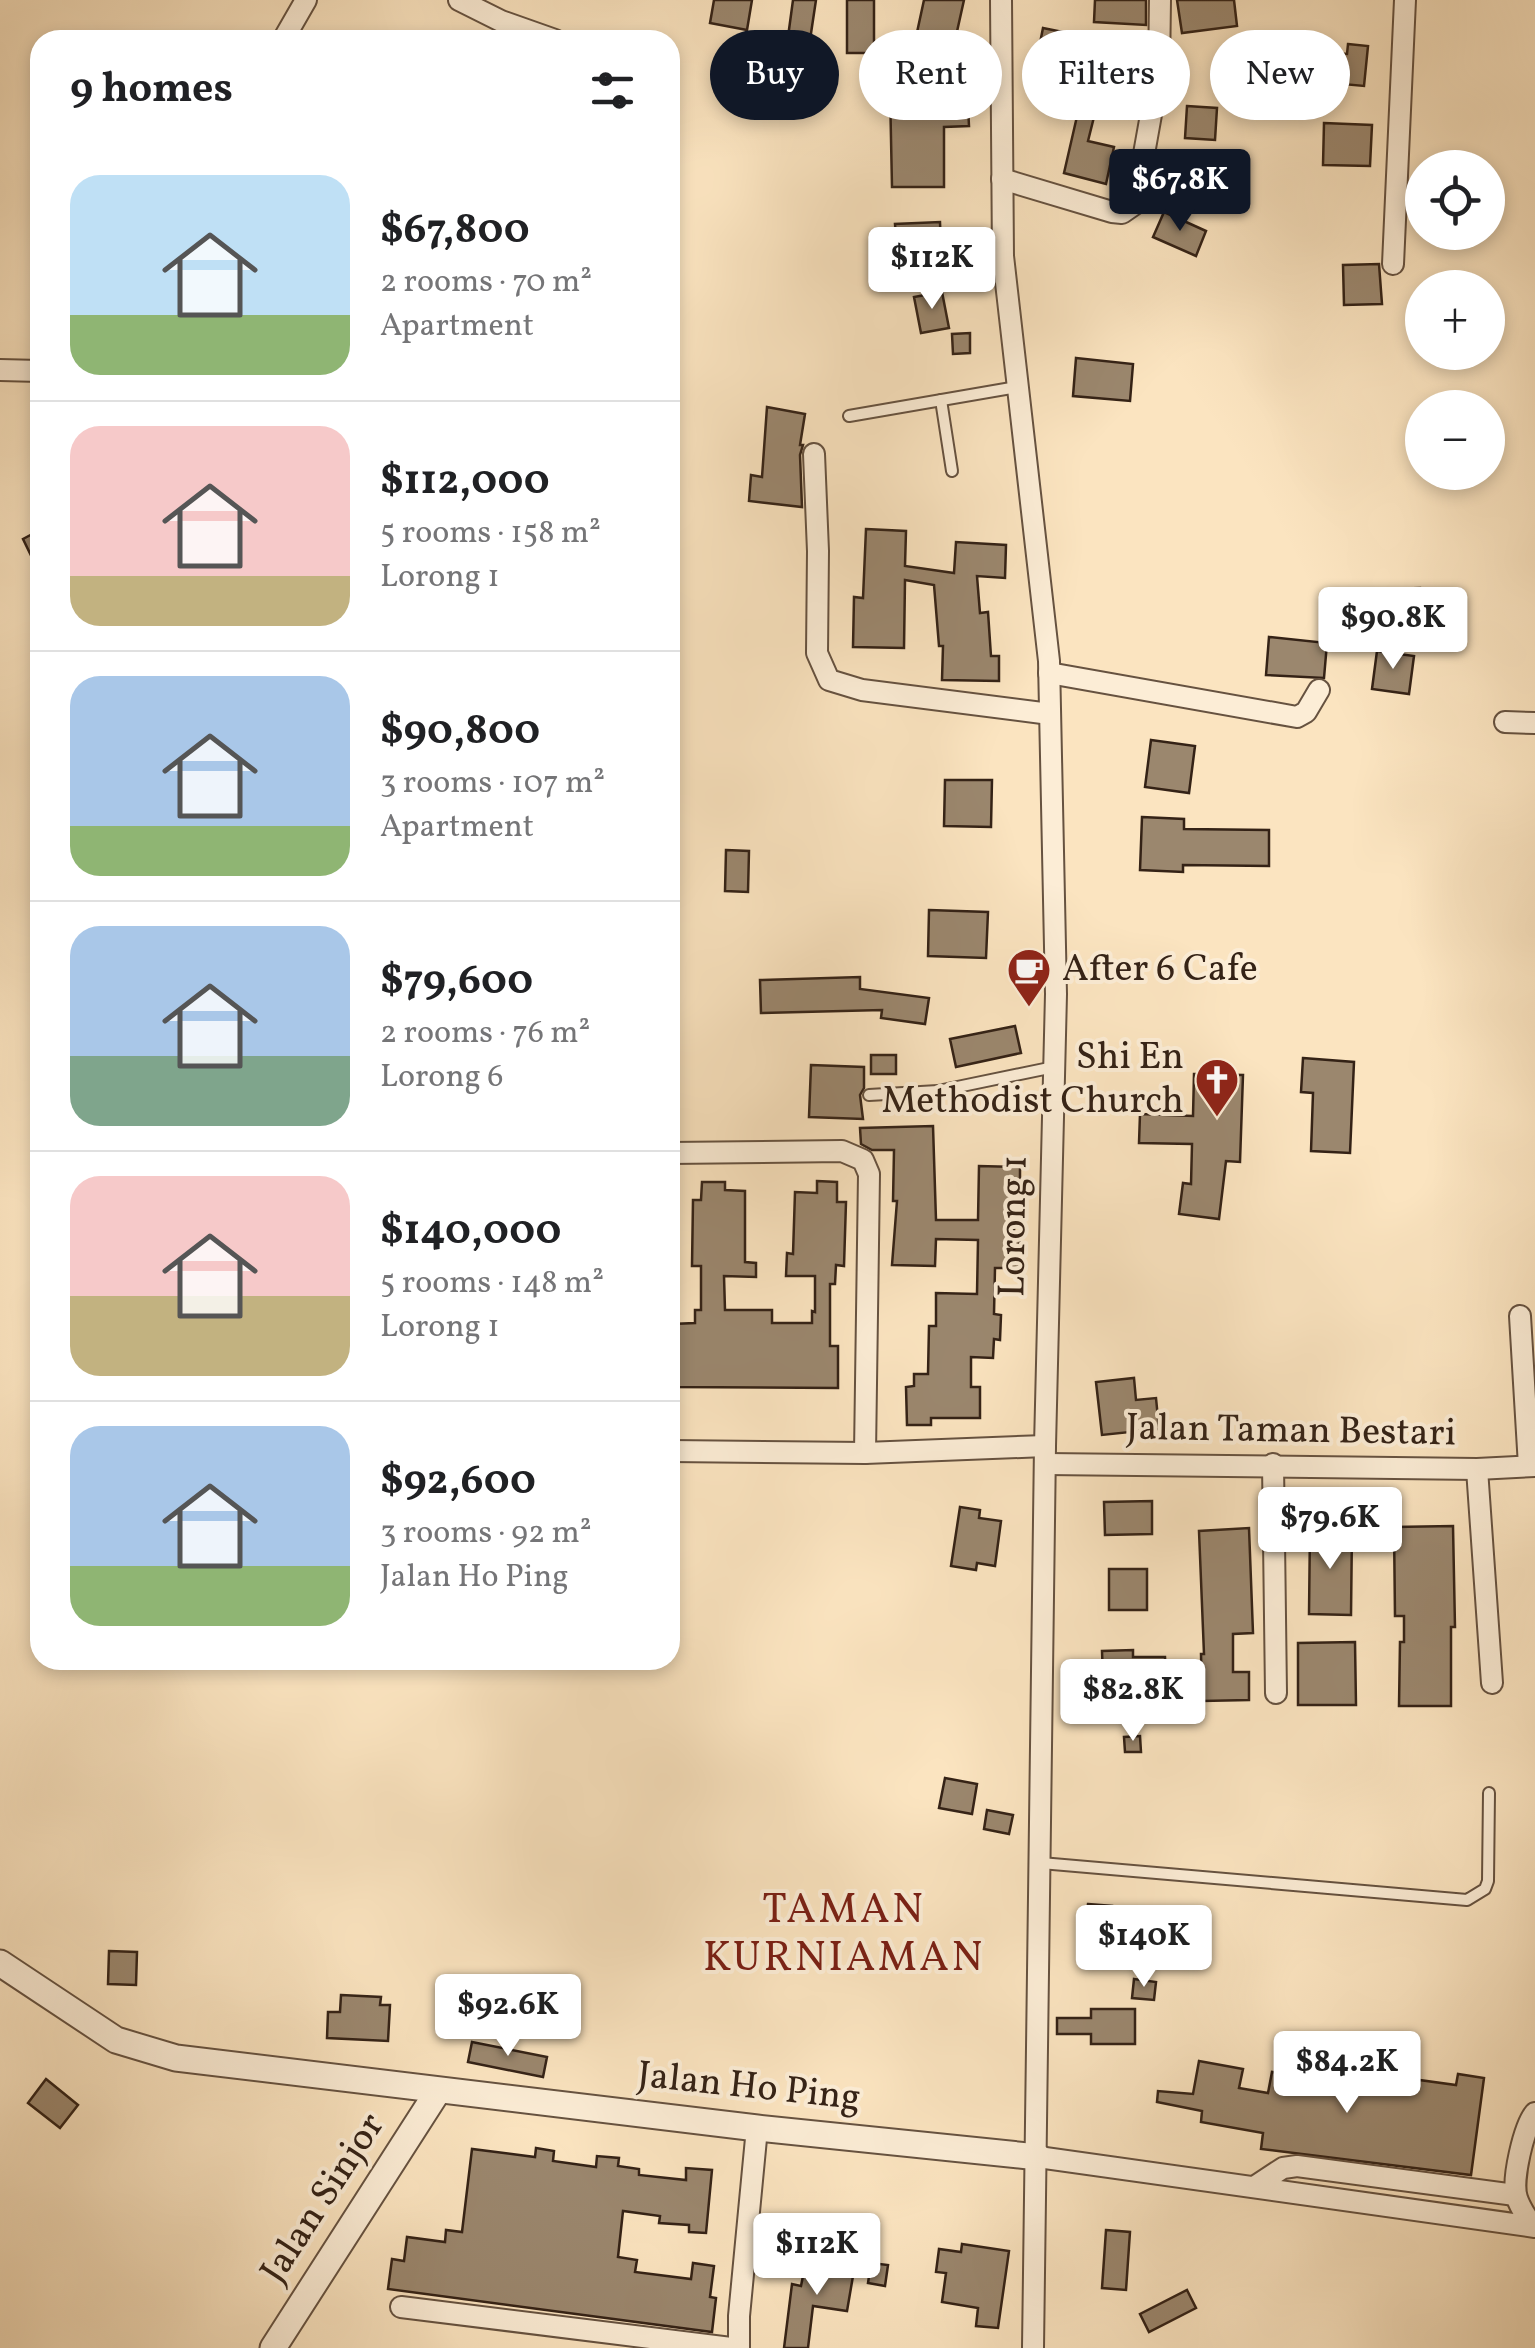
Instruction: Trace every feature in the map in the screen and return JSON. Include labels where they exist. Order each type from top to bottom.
[{"type":"street","points":[[288,30],[305,0]]},
{"type":"street","points":[[459,0],[526,30]]},
{"type":"street","name":"Lorong 1","points":[[1001,0],[1003,256],[1049,673],[1056,994],[1033,2348]]},
{"type":"street","points":[[1002,179],[1112,212],[1122,213],[1135,204],[1159,70],[1160,0]]},
{"type":"street","points":[[1393,264],[1405,0]]},
{"type":"street","points":[[0,370],[30,371]]},
{"type":"street","points":[[814,454],[817,654],[829,680],[862,690],[1050,714]]},
{"type":"street","points":[[1049,673],[1298,717],[1306,712],[1319,690]]},
{"type":"street","points":[[1505,722],[1535,723]]},
{"type":"street","points":[[680,1153],[842,1151],[863,1160],[869,1174],[866,1453]]},
{"type":"street","points":[[1520,1316],[1532,1466]]},
{"type":"street","name":"Jalan Taman Bestari","points":[[680,1451],[1046,1455],[1477,1469],[1532,1466]]},
{"type":"street","points":[[1273,1464],[1276,1693]]},
{"type":"street","points":[[1477,1469],[1492,1682]]},
{"type":"street","name":"Jalan Ho Ping","points":[[0,1963],[116,2040],[150,2052],[438,2091],[1038,2156]]},
{"type":"street","name":"Jalan Sinjor","points":[[273,2348],[438,2091]]},
{"type":"street","points":[[1533,2227],[1515,2194],[1528,2123],[1535,2113]]},
{"type":"street","points":[[740,2348],[739,2316],[757,2128]]},
{"type":"street","points":[[1038,2156],[1533,2227]]},
{"type":"street","points":[[1254,2187],[1283,2168],[1297,2166],[1515,2194]]},
{"type":"street","points":[[401,2307],[731,2348]]},
{"type":"lane","points":[[849,416],[1018,387]]},
{"type":"lane","points":[[941,400],[952,471]]},
{"type":"lane","points":[[869,1095],[938,1091],[1054,1067]]},
{"type":"lane","points":[[1042,1863],[1467,1900],[1485,1889],[1488,1881],[1488,1793]]},
{"type":"building","points":[[714,0],[752,0],[747,30],[710,23]]},
{"type":"building","points":[[793,0],[816,0],[812,30],[789,30]]},
{"type":"building","points":[[847,0],[874,0],[874,30],[859,30],[859,53],[847,53]]},
{"type":"building","points":[[924,0],[964,0],[957,30],[918,30]]},
{"type":"building","points":[[1095,0],[1146,0],[1146,25],[1094,22]]},
{"type":"building","points":[[1177,0],[1234,0],[1237,26],[1182,30]]},
{"type":"building","points":[[1350,44],[1368,46],[1364,86],[1350,85]]},
{"type":"building","points":[[1190,106],[1210,108],[1210,120],[1216,120],[1215,140],[1185,138]]},
{"type":"building","points":[[891,120],[969,120],[969,126],[944,127],[944,187],[892,187]]},
{"type":"building","points":[[1076,120],[1093,120],[1088,141],[1114,147],[1106,184],[1064,173]]},
{"type":"building","points":[[1324,123],[1372,125],[1370,166],[1323,165]]},
{"type":"building","points":[[1164,212],[1206,231],[1196,256],[1153,237]]},
{"type":"building","points":[[940,222],[941,250],[897,251],[895,224]]},
{"type":"building","points":[[1379,264],[1382,304],[1344,305],[1343,265]]},
{"type":"building","points":[[942,292],[949,328],[921,333],[914,297]]},
{"type":"building","points":[[970,333],[970,353],[953,354],[952,334]]},
{"type":"building","points":[[1076,358],[1133,364],[1130,401],[1073,396]]},
{"type":"building","points":[[767,407],[805,414],[800,445],[802,507],[749,501],[751,475],[762,477]]},
{"type":"building","points":[[866,529],[906,531],[905,566],[954,573],[956,542],[1006,545],[1005,578],[977,576],[980,613],[988,612],[991,656],[999,656],[999,681],[942,680],[943,646],[939,646],[934,585],[905,580],[904,648],[853,647],[854,597],[863,598]]},
{"type":"building","points":[[30,535],[30,553],[23,539]]},
{"type":"building","points":[[1420,588],[1422,622],[1390,623],[1389,589]]},
{"type":"building","points":[[1269,637],[1327,643],[1324,678],[1266,675]]},
{"type":"building","points":[[1377,651],[1414,656],[1409,694],[1372,689]]},
{"type":"building","points":[[1151,740],[1195,746],[1189,793],[1145,787]]},
{"type":"building","points":[[945,780],[992,780],[991,827],[944,826]]},
{"type":"building","points":[[1142,817],[1184,819],[1184,829],[1269,830],[1269,866],[1183,865],[1183,872],[1140,870]]},
{"type":"building","points":[[726,850],[749,851],[748,892],[725,891]]},
{"type":"building","points":[[929,910],[988,912],[986,958],[928,956]]},
{"type":"building","points":[[860,977],[860,989],[929,998],[925,1024],[881,1018],[882,1010],[761,1013],[760,980]]},
{"type":"building","points":[[1015,1026],[1021,1053],[956,1067],[950,1039]]},
{"type":"building","points":[[871,1055],[896,1055],[896,1074],[871,1074]]},
{"type":"building","points":[[1303,1058],[1354,1062],[1350,1153],[1311,1151],[1313,1093],[1301,1092]]},
{"type":"building","points":[[811,1065],[864,1067],[860,1095],[863,1119],[809,1117]]},
{"type":"building","points":[[1194,1074],[1243,1075],[1240,1162],[1226,1161],[1219,1219],[1179,1214],[1183,1183],[1191,1184],[1192,1144],[1139,1143],[1140,1114],[1193,1116]]},
{"type":"building","points":[[933,1126],[936,1220],[978,1220],[979,1166],[1020,1167],[1020,1201],[1015,1201],[1014,1233],[1020,1233],[1019,1268],[995,1268],[994,1314],[1001,1315],[1000,1340],[994,1339],[993,1358],[971,1357],[971,1387],[980,1387],[980,1418],[931,1418],[931,1425],[907,1425],[906,1387],[914,1386],[914,1374],[928,1374],[929,1326],[936,1326],[936,1293],[977,1294],[978,1240],[936,1239],[935,1266],[892,1265],[897,1201],[893,1201],[894,1150],[872,1150],[861,1144],[860,1128]]},
{"type":"building","points":[[817,1181],[837,1182],[837,1202],[846,1202],[844,1266],[836,1265],[835,1284],[830,1284],[830,1346],[838,1346],[838,1388],[680,1387],[680,1324],[695,1323],[695,1310],[701,1310],[701,1266],[692,1266],[693,1200],[701,1200],[702,1182],[725,1182],[725,1190],[745,1191],[745,1262],[756,1263],[756,1277],[724,1276],[725,1310],[772,1310],[772,1323],[812,1323],[815,1276],[786,1276],[787,1253],[793,1254],[795,1192],[817,1193]]},
{"type":"building","points":[[1134,1378],[1136,1400],[1156,1398],[1159,1429],[1102,1435],[1096,1382]]},
{"type":"building","points":[[1152,1501],[1152,1534],[1105,1535],[1104,1502]]},
{"type":"building","points":[[960,1507],[980,1510],[979,1518],[1001,1521],[995,1566],[977,1563],[976,1570],[951,1566]]},
{"type":"building","points":[[1453,1526],[1455,1627],[1451,1627],[1451,1706],[1399,1706],[1404,1616],[1395,1616],[1394,1527]]},
{"type":"building","points":[[1249,1528],[1253,1633],[1233,1634],[1233,1672],[1249,1672],[1249,1700],[1202,1701],[1199,1531]]},
{"type":"building","points":[[1310,1528],[1352,1529],[1351,1615],[1309,1614]]},
{"type":"building","points":[[1109,1569],[1147,1569],[1147,1610],[1109,1610]]},
{"type":"building","points":[[1355,1642],[1356,1705],[1298,1705],[1298,1643]]},
{"type":"building","points":[[1133,1650],[1133,1657],[1165,1657],[1166,1676],[1103,1678],[1102,1651]]},
{"type":"building","points":[[1140,1736],[1141,1752],[1125,1752],[1124,1737]]},
{"type":"building","points":[[945,1778],[977,1784],[972,1814],[939,1808]]},
{"type":"building","points":[[987,1810],[1013,1815],[1009,1834],[984,1829]]},
{"type":"building","points":[[1088,1904],[1112,1906],[1109,1932],[1085,1930]]},
{"type":"building","points":[[109,1951],[137,1952],[136,1985],[108,1984]]},
{"type":"building","points":[[1134,1979],[1156,1982],[1154,2000],[1132,1998]]},
{"type":"building","points":[[341,1995],[381,1997],[380,2005],[390,2005],[388,2041],[327,2038],[328,2012],[340,2012]]},
{"type":"building","points":[[1091,2009],[1135,2009],[1135,2044],[1091,2044],[1091,2034],[1057,2034],[1057,2018],[1091,2018]]},
{"type":"building","points":[[472,2042],[547,2057],[543,2077],[468,2062]]},
{"type":"building","points":[[1199,2061],[1243,2069],[1239,2088],[1268,2093],[1272,2072],[1353,2083],[1354,2071],[1456,2085],[1458,2074],[1484,2078],[1471,2175],[1261,2149],[1263,2133],[1201,2122],[1202,2111],[1157,2102],[1158,2091],[1193,2094]]},
{"type":"building","points":[[46,2079],[78,2105],[60,2128],[28,2103]]},
{"type":"building","points":[[536,2148],[554,2151],[553,2161],[596,2167],[597,2156],[619,2158],[618,2166],[639,2169],[639,2175],[686,2180],[686,2168],[712,2170],[706,2233],[689,2232],[689,2225],[659,2223],[660,2216],[623,2211],[618,2257],[637,2260],[635,2272],[691,2279],[693,2263],[714,2266],[710,2297],[716,2298],[712,2332],[388,2289],[392,2259],[404,2261],[407,2237],[445,2242],[446,2230],[462,2232],[472,2149],[535,2157]]},
{"type":"building","points":[[1106,2230],[1130,2232],[1126,2290],[1102,2288]]},
{"type":"building","points":[[962,2244],[1009,2251],[998,2328],[976,2326],[978,2308],[942,2302],[946,2273],[936,2272],[939,2249],[961,2252]]},
{"type":"building","points":[[822,2247],[841,2250],[836,2273],[853,2276],[847,2311],[813,2306],[808,2348],[784,2348],[792,2284],[801,2286],[803,2276],[817,2278]]},
{"type":"building","points":[[871,2263],[888,2265],[885,2286],[868,2283]]},
{"type":"building","points":[[1187,2290],[1196,2308],[1149,2332],[1140,2314]]},
{"type":"place","name":"After 6 Cafe","points":[[1029,1008]]},
{"type":"place","name":"Shi En Methodist Church","points":[[1217,1118]]},
{"type":"district","name":"TAMAN KURNIAMAN","points":[[844,1935]]}]
